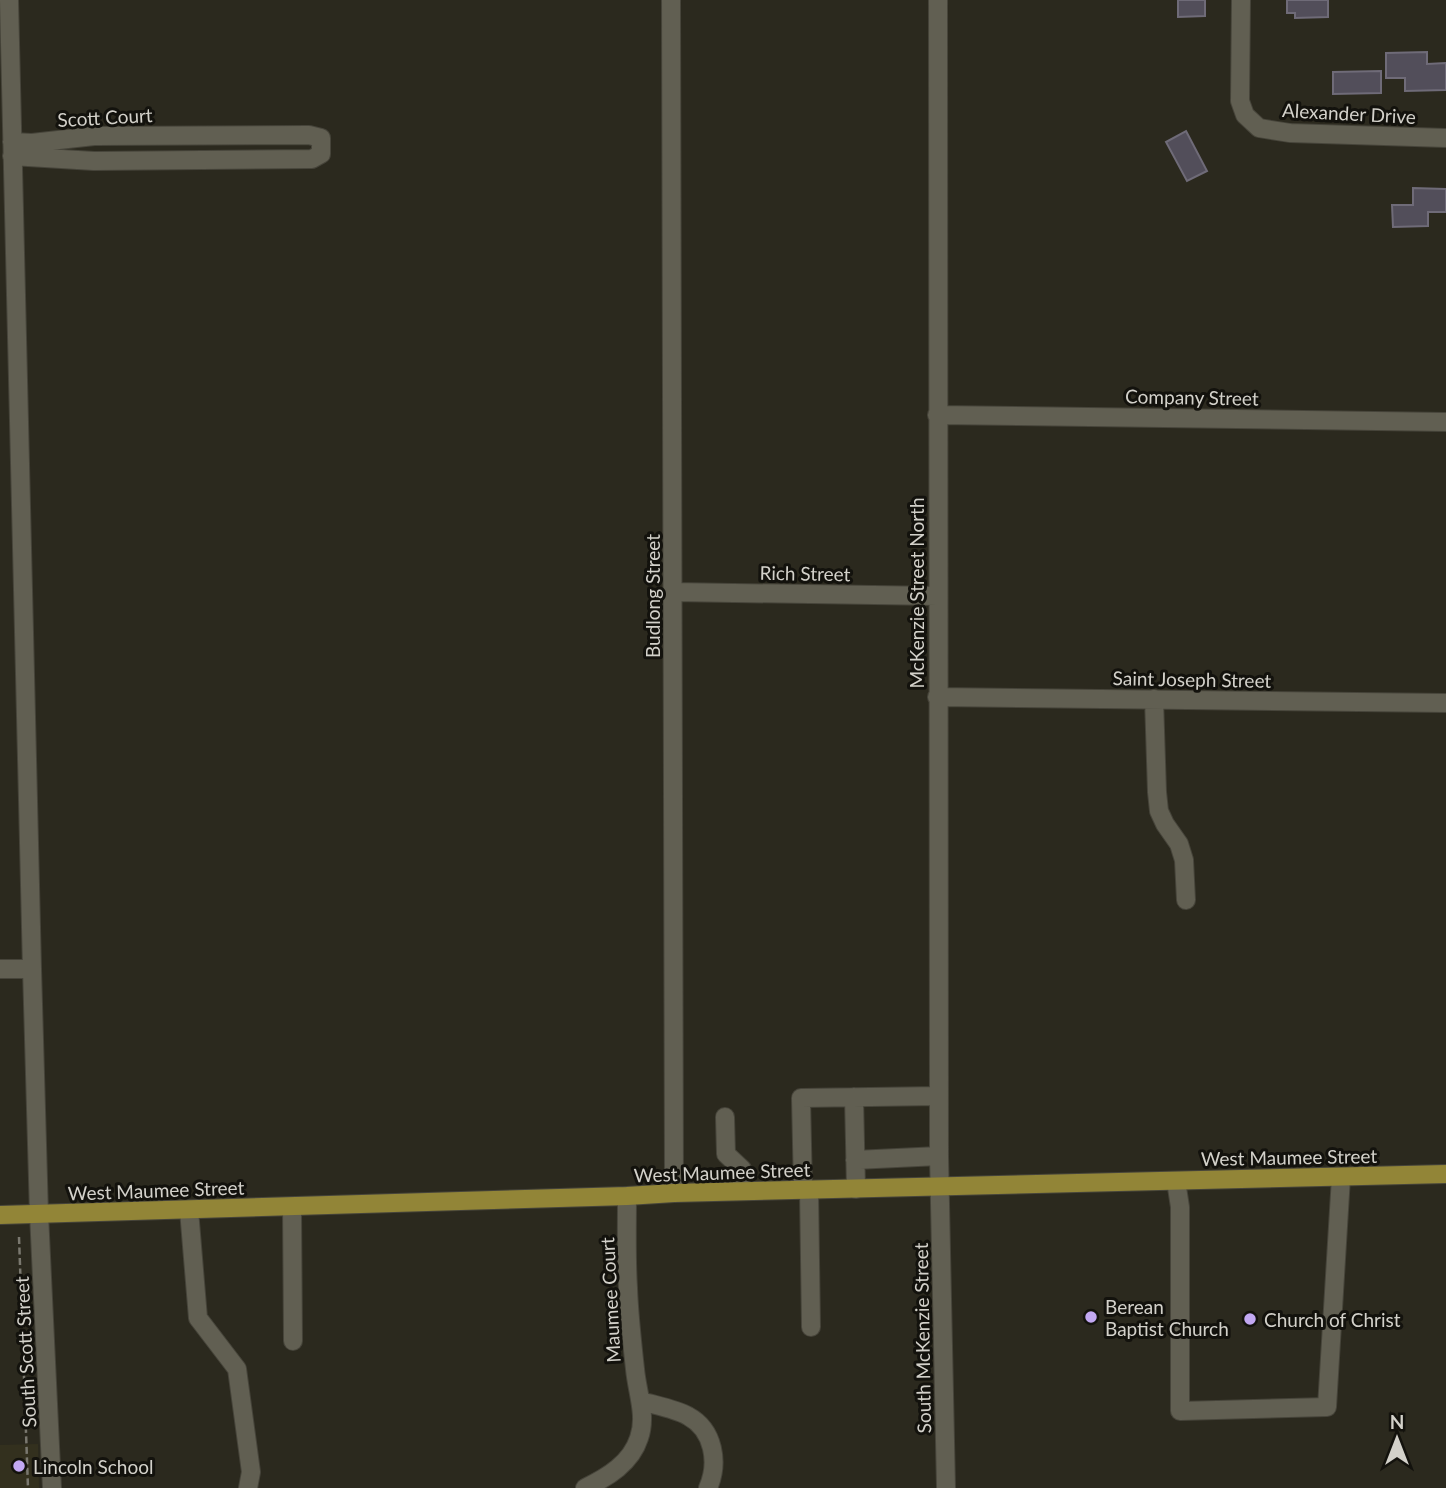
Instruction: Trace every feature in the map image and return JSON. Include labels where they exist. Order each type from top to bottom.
[{"type":"main road","name":"West Maumee Street","points":[[0,1215],[742,1191],[1446,1174]]},
{"type":"street","name":"South Scott Street","points":[[9,0],[39,1214],[52,1488]]},
{"type":"street","name":"Budlong Street","points":[[671,0],[674,1193]]},
{"type":"street","name":"McKenzie Street North","points":[[938,0],[939,1186]]},
{"type":"street","name":"Alexander Drive","points":[[1241,0],[1240,101],[1245,115],[1259,128],[1290,133],[1446,138]]},
{"type":"street","points":[[201,135],[201,161]]},
{"type":"street","name":"Scott Court","points":[[309,135],[321,138],[321,154],[312,159],[94,161],[12,149],[32,143],[93,136],[309,135]]},
{"type":"street","name":"Company Street","points":[[937,415],[1446,422]]},
{"type":"street","name":"Rich Street","points":[[673,592],[937,596]]},
{"type":"street","name":"Saint Joseph Street","points":[[937,697],[1446,703]]},
{"type":"street","points":[[1154,699],[1159,811],[1179,845],[1184,860],[1186,900]]},
{"type":"street","points":[[0,969],[32,969]]},
{"type":"street","points":[[811,1327],[800,1098],[939,1096]]},
{"type":"street","points":[[854,1097],[856,1189]]},
{"type":"street","points":[[725,1117],[726,1154],[742,1169],[742,1191]]},
{"type":"street","points":[[855,1160],[939,1156]]},
{"type":"street","points":[[1176,1181],[1180,1207],[1180,1411],[1192,1411],[1327,1407],[1341,1177]]},
{"type":"street","name":"South McKenzie Street","points":[[939,1186],[946,1488]]},
{"type":"street","name":"Maumee Court","points":[[585,1488],[617,1469],[631,1454],[643,1424],[635,1371],[628,1286],[627,1196]]},
{"type":"street","points":[[292,1207],[293,1341]]},
{"type":"street","points":[[190,1210],[198,1318],[237,1369],[251,1472],[248,1488]]},
{"type":"street","points":[[640,1401],[688,1416],[707,1435],[715,1466],[708,1488]]},
{"type":"path","points":[[19,1237],[28,1488]]},
{"type":"shaded area","name":"Lincoln School","points":[[38,1444],[39,1488],[0,1488],[0,1445]]},
{"type":"building","points":[[1178,0],[1205,0],[1205,16],[1178,17]]},
{"type":"building","points":[[1287,0],[1328,0],[1328,17],[1295,18],[1295,13],[1287,13]]},
{"type":"building","points":[[1427,52],[1427,64],[1446,63],[1446,90],[1405,91],[1405,78],[1386,78],[1386,53]]},
{"type":"building","points":[[1381,71],[1381,93],[1333,94],[1333,72]]},
{"type":"building","points":[[1186,131],[1207,171],[1187,181],[1166,142]]},
{"type":"building","points":[[1413,188],[1446,189],[1446,212],[1428,212],[1428,226],[1393,227],[1392,205],[1413,205]]},
{"type":"place","name":"Berean Baptist Church","points":[[1091,1317]]},
{"type":"place","name":"Church of Christ","points":[[1250,1319]]},
{"type":"place","name":"Lincoln School","points":[[19,1466]]}]
